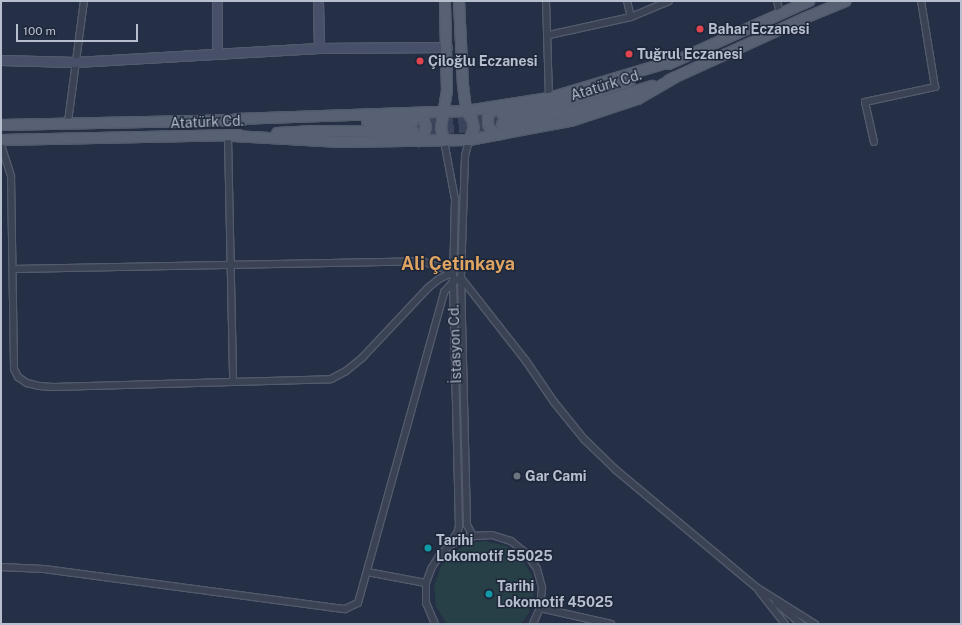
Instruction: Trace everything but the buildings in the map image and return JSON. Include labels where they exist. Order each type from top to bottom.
[{"type":"main road","points":[[444,141],[441,128],[447,92],[445,1]]},
{"type":"main road","points":[[459,1],[463,85],[466,111],[472,119],[474,128],[469,140]]},
{"type":"main road","name":"Atatürk Cd.","points":[[499,115],[538,109],[587,96],[638,78],[809,1]]},
{"type":"main road","name":"Atatürk Cd.","points":[[499,115],[579,109],[674,78],[805,18],[846,1]]},
{"type":"main road","points":[[415,122],[444,113],[466,111],[499,115],[549,98],[673,61]]},
{"type":"main road","points":[[230,136],[341,142],[469,140],[571,121],[638,99],[674,78]]},
{"type":"main road","points":[[498,135],[490,129],[488,124],[490,111],[499,115]]},
{"type":"main road","name":"Atatürk Cd.","points":[[1,125],[68,122],[236,119],[415,122]]},
{"type":"main road","points":[[415,122],[424,120],[426,127],[424,134],[419,141]]},
{"type":"main road","name":"Atatürk Cd.","points":[[1,140],[230,136],[415,122]]},
{"type":"street","points":[[68,122],[84,1]]},
{"type":"street","points":[[217,1],[217,54]]},
{"type":"street","points":[[318,1],[319,48]]},
{"type":"street","points":[[546,1],[549,35],[549,98]]},
{"type":"street","points":[[627,1],[631,17]]},
{"type":"street","points":[[549,35],[631,17],[669,1]]},
{"type":"street","points":[[777,1],[780,13]]},
{"type":"street","points":[[874,142],[865,102],[935,87],[921,1]]},
{"type":"street","points":[[1,60],[75,62],[319,48],[447,47]]},
{"type":"street","points":[[230,136],[230,265],[233,382]]},
{"type":"street","name":"İstasyon Cd.","points":[[469,140],[465,156],[461,278],[467,525],[473,536]]},
{"type":"street","name":"İstasyon Cd.","points":[[444,141],[456,199],[453,282],[459,525],[458,531],[449,546]]},
{"type":"street","points":[[1,145],[11,176],[14,369],[18,377],[27,383],[53,387],[331,379],[346,371],[362,358],[429,288],[439,279],[453,272]]},
{"type":"street","points":[[13,269],[422,261],[453,272]]},
{"type":"street","points":[[1,567],[44,569],[345,609],[358,603],[444,292],[453,282],[461,278],[526,361],[554,402],[584,439],[616,470],[801,624]]},
{"type":"street","points":[[435,624],[426,603],[426,583],[431,569],[439,556],[449,546],[460,539],[473,536],[492,535],[511,541],[526,553],[537,569],[542,588],[540,608],[532,624]]},
{"type":"street","points":[[367,572],[426,583]]},
{"type":"street","points":[[756,587],[785,624]]},
{"type":"street","points":[[756,587],[815,624]]},
{"type":"street","points":[[540,608],[611,624]]},
{"type":"shaded area","points":[[485,541],[507,546],[522,559],[532,575],[534,593],[529,613],[521,624],[447,624],[436,607],[434,587],[440,568],[449,555],[469,543]]},
{"type":"tunnel","points":[[413,122],[502,114]]},
{"type":"tunnel","points":[[414,132],[502,124]]},
{"type":"place","name":"Bahar Eczanesi","points":[[700,29]]},
{"type":"place","name":"Tuğrul Eczanesi","points":[[629,54]]},
{"type":"place","name":"Çiloğlu Eczanesi","points":[[420,61]]},
{"type":"place","name":"Gar Cami","points":[[517,476]]},
{"type":"place","name":"Tarihi Lokomotif 55025","points":[[428,548]]},
{"type":"place","name":"Tarihi Lokomotif 45025","points":[[489,594]]},
{"type":"district","name":"Ali Çetinkaya","points":[[458,264]]}]
